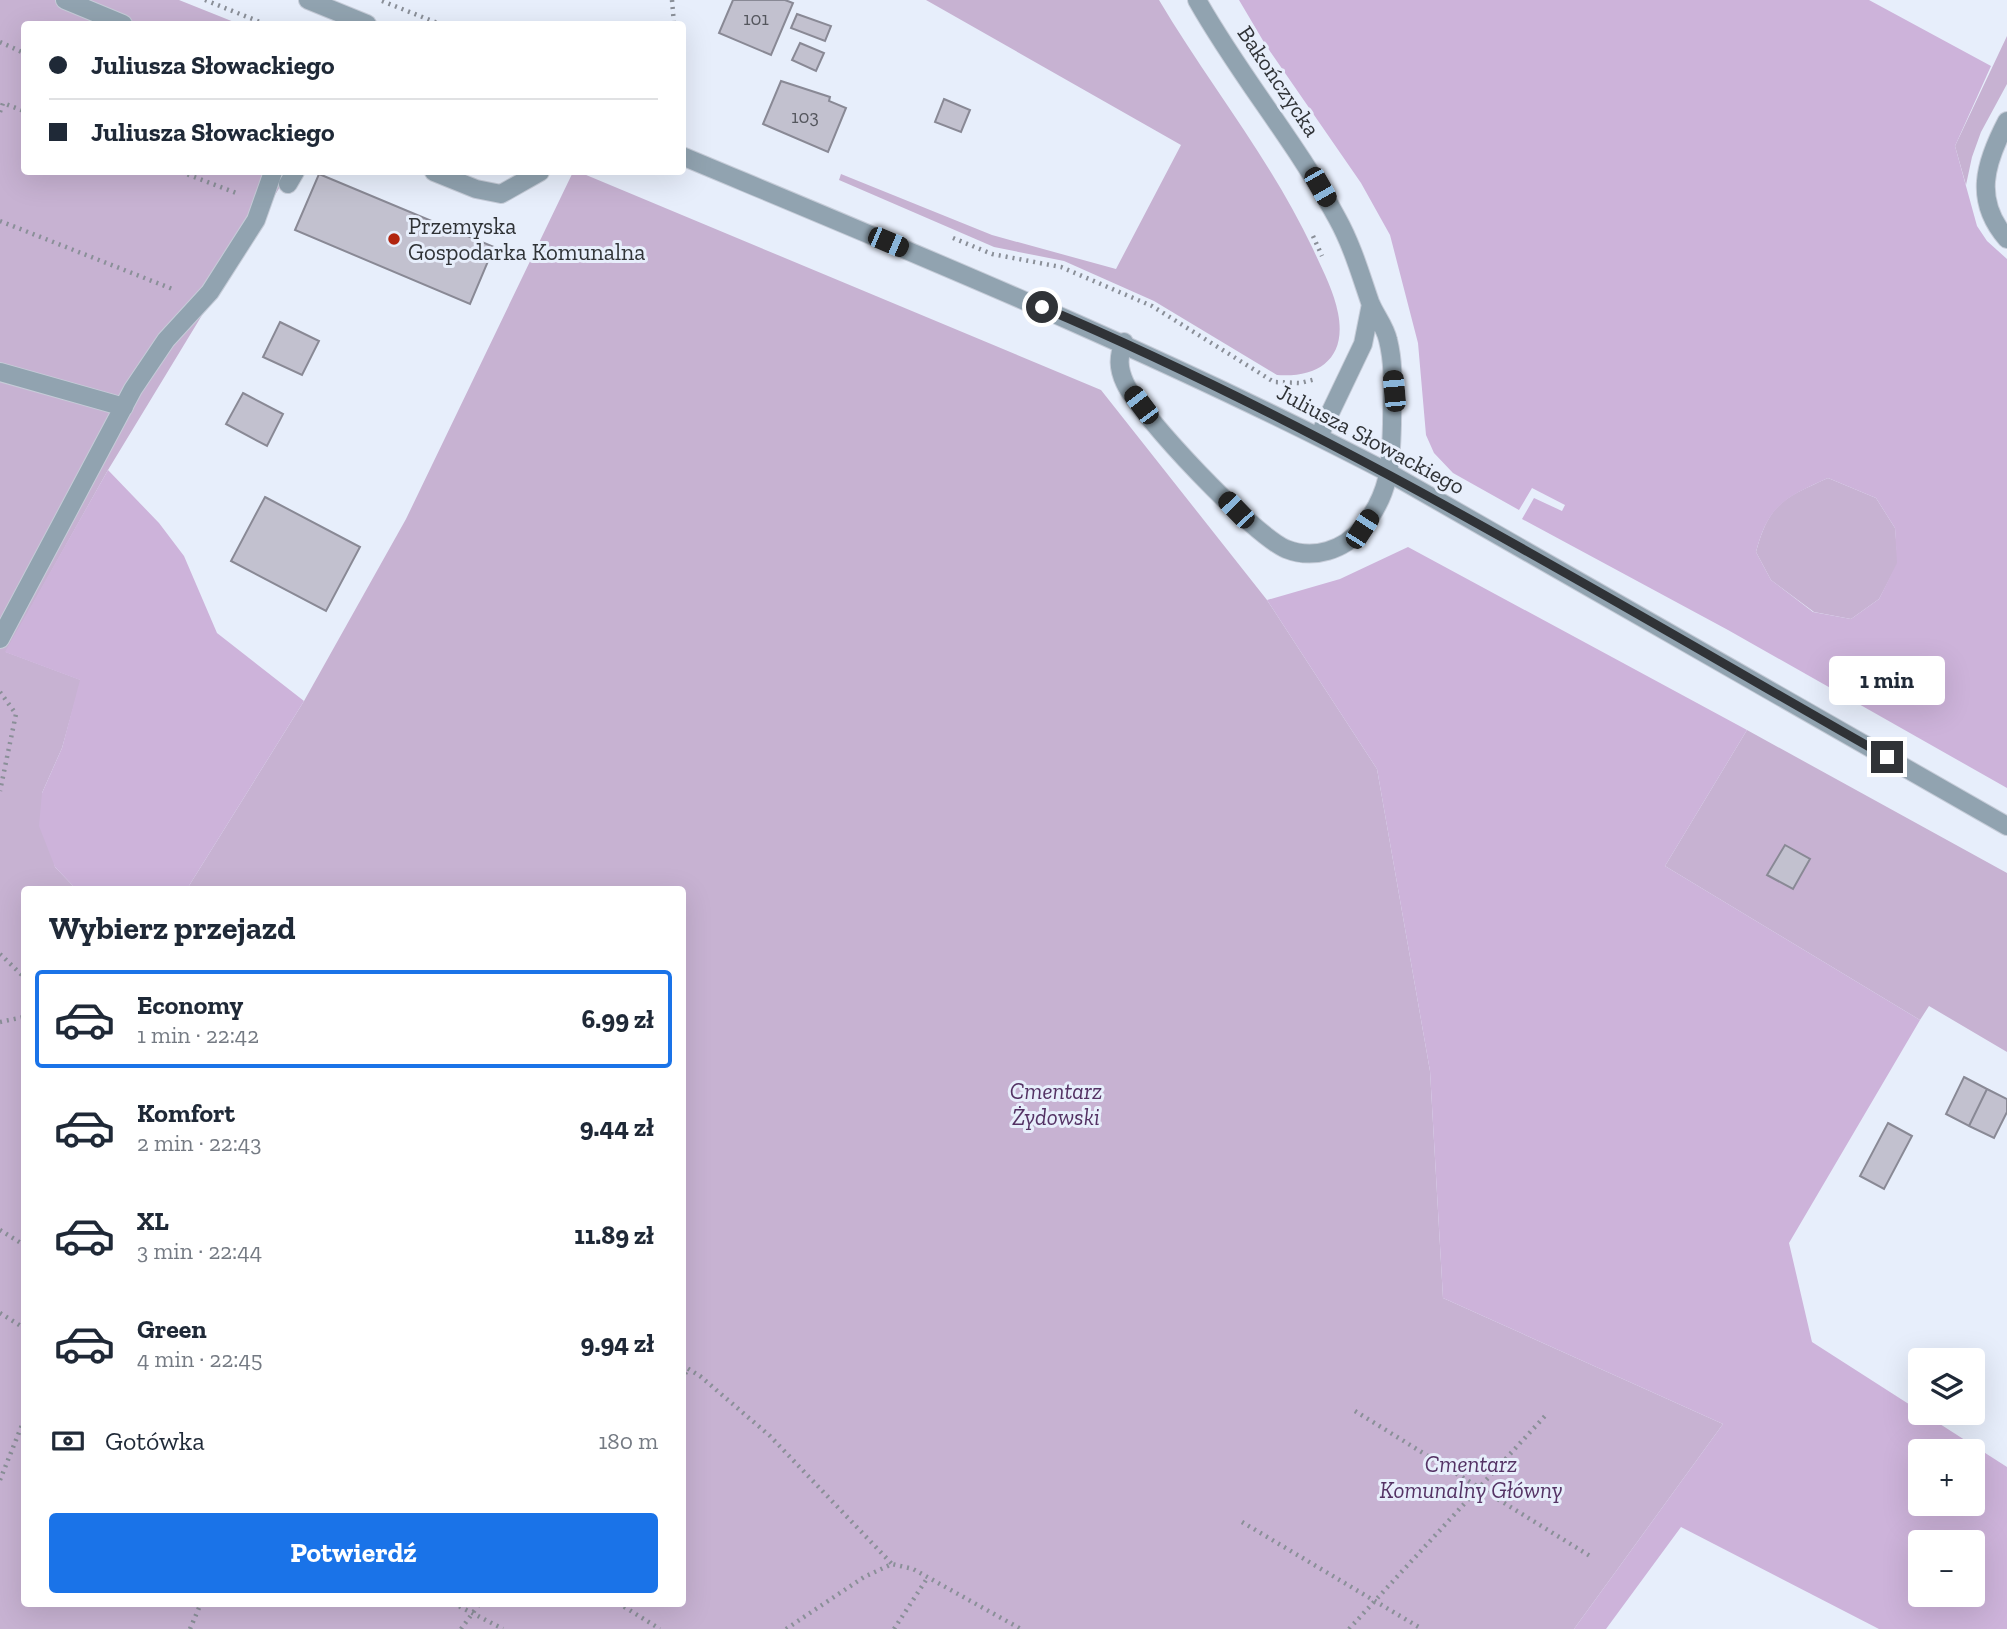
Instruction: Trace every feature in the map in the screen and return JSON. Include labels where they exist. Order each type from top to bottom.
[{"type":"street","points":[[65,0],[116,21]]},
{"type":"street","points":[[308,0],[355,21]]},
{"type":"street","name":"Bakończycka","points":[[1197,0],[1310,170],[1339,220],[1357,261],[1371,304],[1388,337],[1392,360],[1394,391],[1391,474]]},
{"type":"street","points":[[2007,121],[1987,168],[1985,197],[1993,223],[2007,239]]},
{"type":"street","name":"Juliusza Słowackiego","points":[[686,158],[1124,342],[1319,436],[1391,474],[2007,826]]},
{"type":"street","points":[[0,639],[124,407],[166,340],[202,300],[257,220],[273,175]]},
{"type":"street","points":[[441,175],[476,189],[501,194],[535,175]]},
{"type":"street","name":"Bakończycka","points":[[1319,436],[1363,344],[1371,304]]},
{"type":"street","points":[[1124,342],[1118,365],[1126,385],[1141,405],[1236,510],[1286,548],[1306,554],[1327,552],[1346,543],[1362,529],[1391,474]]},
{"type":"street","points":[[0,372],[124,407]]},
{"type":"path","points":[[205,0],[258,21]]},
{"type":"path","points":[[380,0],[432,21]]},
{"type":"path","points":[[672,0],[674,21]]},
{"type":"path","points":[[0,42],[21,52]]},
{"type":"path","points":[[0,112],[1,102],[21,110]]},
{"type":"path","points":[[189,175],[262,203]]},
{"type":"path","points":[[0,221],[202,300]]},
{"type":"path","points":[[940,232],[992,254],[1061,267],[1152,306],[1274,382],[1300,383],[1320,377]]},
{"type":"path","points":[[1312,233],[1325,262]]},
{"type":"path","points":[[0,692],[16,714],[0,791]]},
{"type":"path","points":[[0,954],[21,975]]},
{"type":"path","points":[[0,1022],[21,1018]]},
{"type":"path","points":[[0,1230],[21,1243]]},
{"type":"path","points":[[0,1313],[21,1326]]},
{"type":"path","points":[[686,1368],[770,1436],[892,1564],[928,1577],[1021,1629]]},
{"type":"path","points":[[1355,1411],[1590,1556]]},
{"type":"path","points":[[1349,1629],[1545,1416]]},
{"type":"path","points":[[0,1480],[21,1428]]},
{"type":"path","points":[[1242,1522],[1422,1629]]},
{"type":"path","points":[[786,1629],[864,1577],[892,1564]]},
{"type":"path","points":[[894,1629],[928,1577]]},
{"type":"path","points":[[190,1629],[199,1607]]},
{"type":"path","points":[[461,1607],[503,1629]]},
{"type":"path","points":[[461,1629],[478,1607]]},
{"type":"path","points":[[624,1607],[660,1629]]},
{"type":"green space","name":"Cmentarz Żydowski","points":[[0,0],[179,0],[232,21],[21,21],[21,175],[287,175],[108,470],[6,652],[81,680],[62,748],[42,793],[55,867],[73,886],[21,886],[21,1607],[686,1607],[686,886],[189,886],[304,701],[406,519],[572,175],[586,175],[1101,390],[1267,600],[1377,769],[1430,1071],[1443,1298],[1723,1424],[1574,1629],[0,1629]]},
{"type":"green space","points":[[926,0],[1159,0],[1278,184],[1324,272],[1336,305],[1340,329],[1334,353],[1327,362],[1306,373],[1277,375],[1154,301],[1064,261],[994,247],[839,180],[841,174],[992,235],[1116,269],[1181,145]]},
{"type":"green space","points":[[2007,36],[2007,84],[1981,132],[1966,185],[1955,146]]},
{"type":"green space","points":[[1828,478],[1876,498],[1895,528],[1898,563],[1879,599],[1851,619],[1814,612],[1771,580],[1756,552],[1767,523],[1780,504]]},
{"type":"green space","points":[[1747,730],[2007,873],[2007,1052],[1929,1006],[1920,1020],[1665,866]]},
{"type":"shaded area","points":[[1239,0],[1869,0],[1991,66],[1955,146],[1977,226],[1987,241],[2007,259],[2007,788],[1728,630],[1522,519],[1534,498],[1562,511],[1565,505],[1532,488],[1519,510],[1453,473],[1434,453],[1426,435],[1418,343],[1390,235],[1361,183],[1265,44]],"holes":[[[1828,478],[1876,498],[1895,528],[1897,563],[1879,599],[1851,619],[1813,612],[1771,580],[1756,552],[1766,523],[1781,504]]]},
{"type":"shaded area","points":[[108,470],[159,523],[184,556],[217,633],[304,701],[189,886],[73,886],[55,867],[39,826],[42,793],[62,748],[80,680],[5,652]]},
{"type":"shaded area","points":[[1408,547],[1747,730],[1665,866],[1920,1020],[1789,1243],[1812,1342],[1908,1404],[1908,1425],[1941,1425],[1963,1439],[1908,1439],[1908,1516],[1985,1516],[1985,1453],[2007,1467],[2007,1629],[1879,1629],[1681,1527],[1606,1629],[1574,1629],[1723,1424],[1443,1298],[1430,1071],[1377,769],[1267,600],[1340,579]]},
{"type":"building","points":[[733,0],[785,0],[793,3],[771,55],[719,33]]},
{"type":"building","points":[[797,14],[831,26],[825,41],[791,28]]},
{"type":"building","points":[[800,43],[824,53],[816,71],[792,60]]},
{"type":"building","points":[[781,81],[830,97],[829,101],[846,108],[828,152],[763,124]]},
{"type":"building","points":[[944,99],[970,110],[961,132],[935,122]]},
{"type":"building","name":"Przemyska Gospodarka Komunalna","points":[[319,175],[321,175],[494,247],[470,304],[295,230]]},
{"type":"building","points":[[280,322],[319,341],[302,375],[263,357]]},
{"type":"building","points":[[243,393],[283,414],[267,446],[226,424]]},
{"type":"building","points":[[265,497],[360,547],[326,611],[231,561]]},
{"type":"building","points":[[1785,845],[1810,859],[1793,889],[1767,875]]},
{"type":"building","points":[[1964,1077],[1987,1089],[1969,1126],[1946,1114]]},
{"type":"building","points":[[1987,1089],[2007,1099],[2007,1112],[1994,1138],[1969,1126]]},
{"type":"building","points":[[1888,1123],[1912,1136],[1884,1189],[1860,1176]]},
{"type":"place","name":"Przemyska Gospodarka Komunalna","points":[[394,239]]},
{"type":"route","points":[[1042,307],[1124,342],[1319,436],[1887,757]]},
{"type":"park label","name":"Cmentarz Komunalny Główny","points":[[1471,1477]]}]
